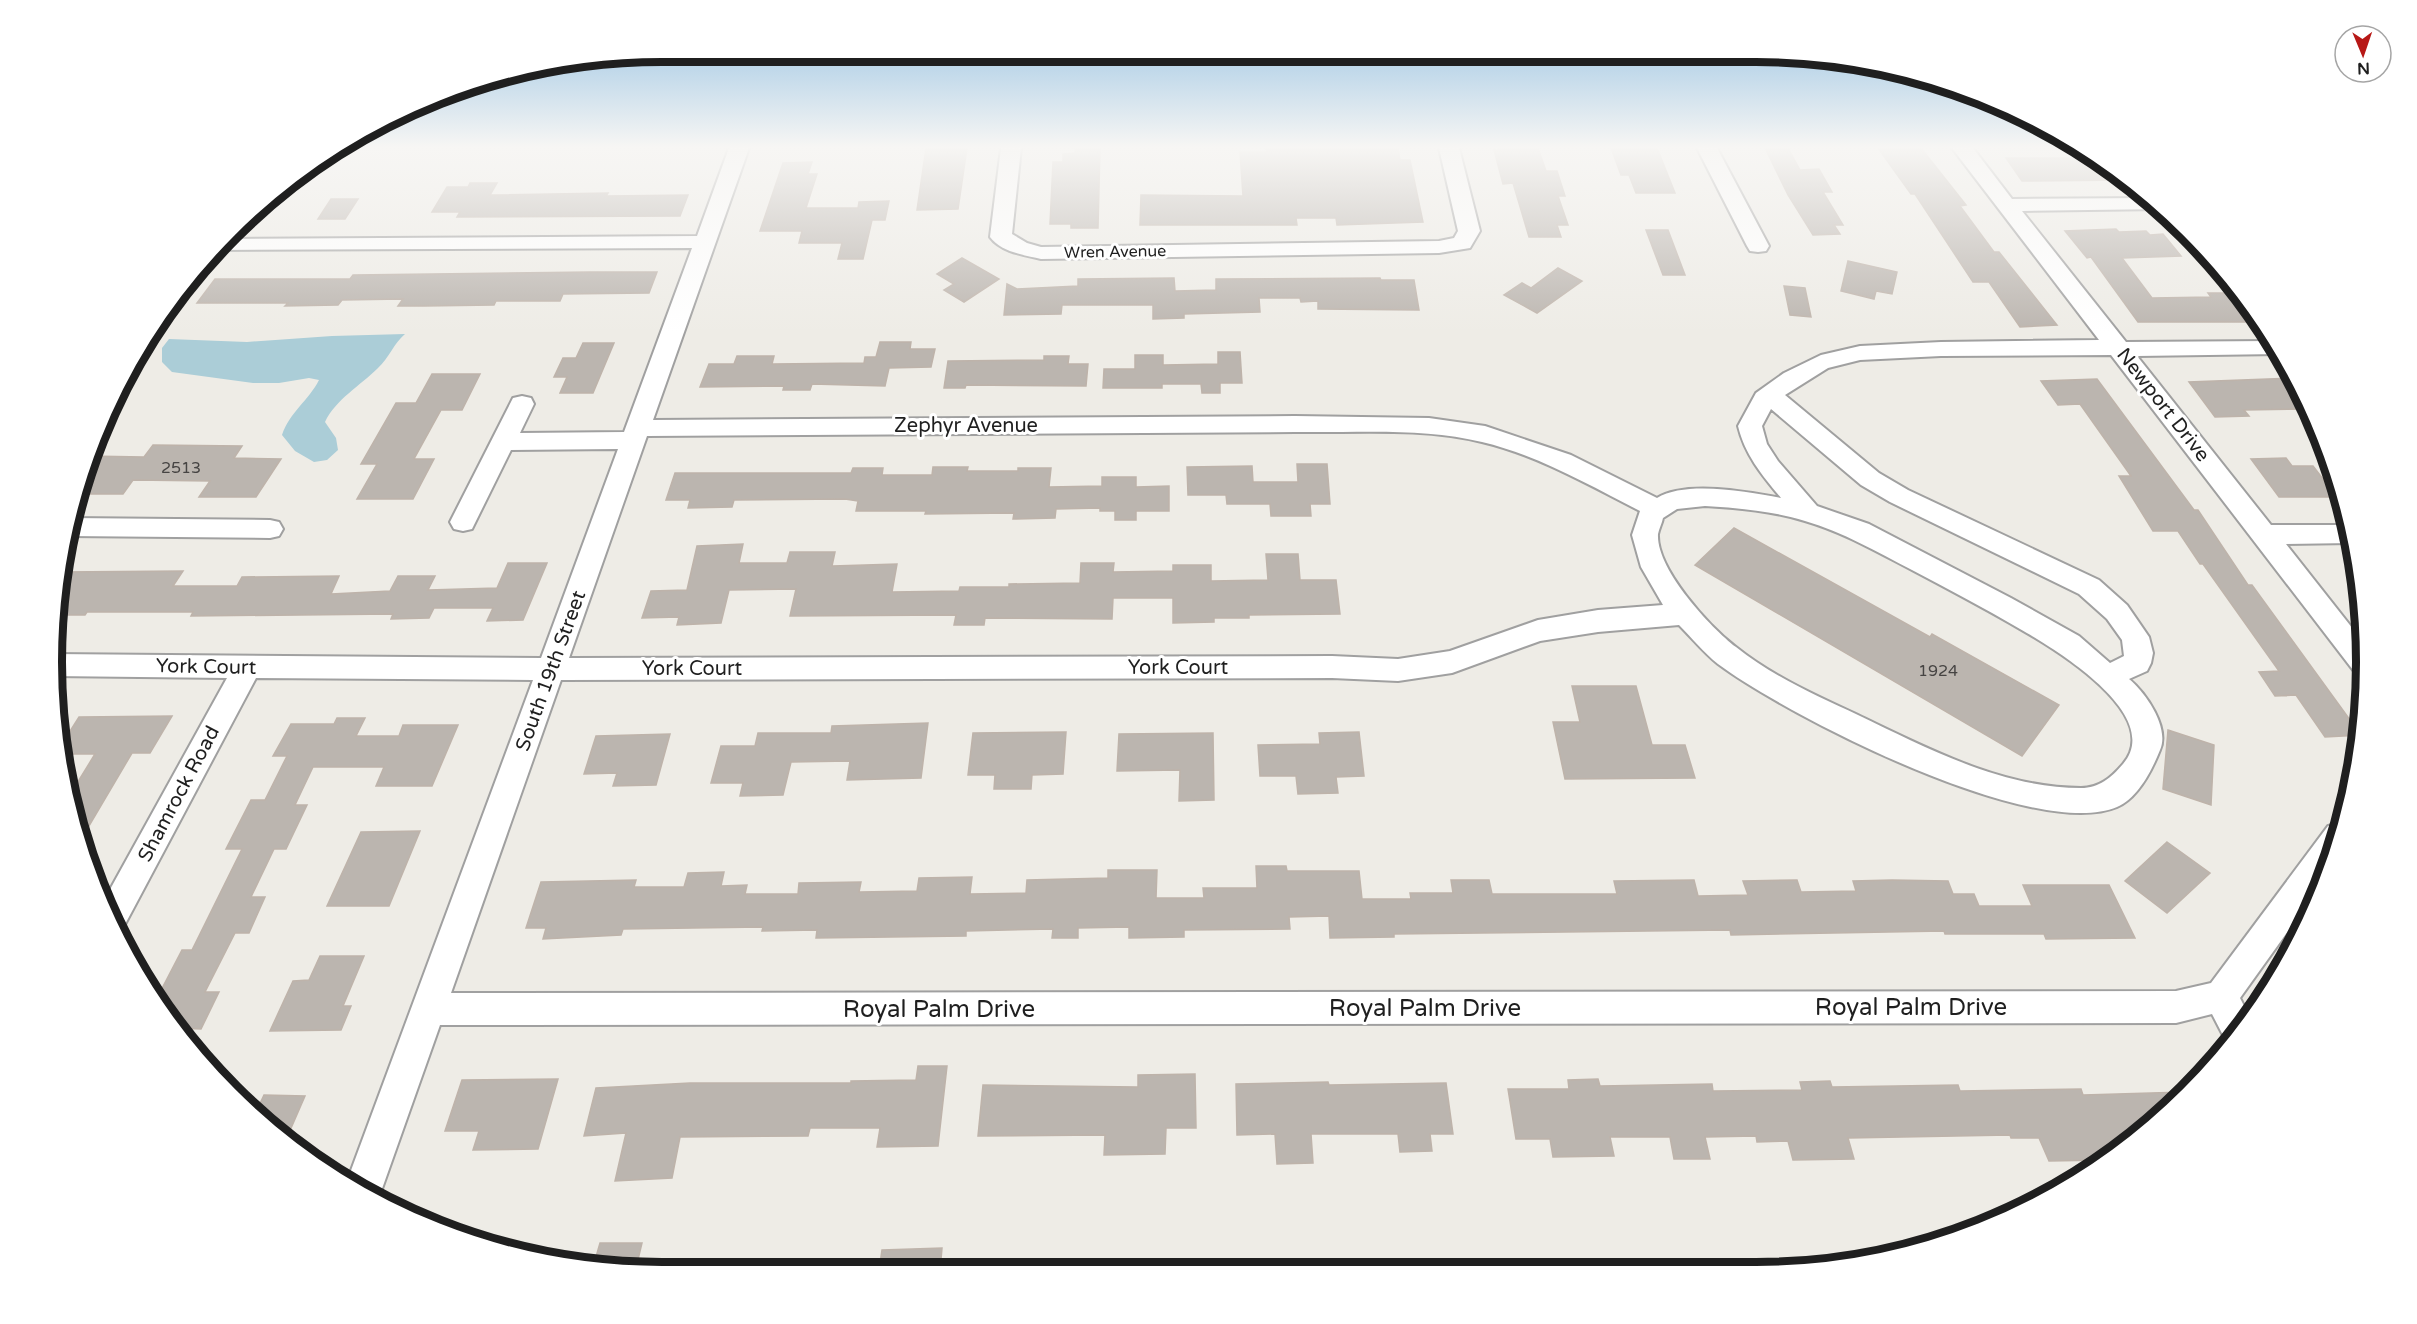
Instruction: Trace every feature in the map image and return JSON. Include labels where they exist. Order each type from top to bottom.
[{"type":"street","name":"South 19th Street","points":[[365,1184],[430,1010],[716,210]]},
{"type":"street","name":"Wren Avenue","points":[[1004,210],[1001,237],[1020,248],[1053,253],[1439,247],[1462,243],[1469,231],[1464,210]]},
{"type":"street","points":[[1739,210],[1758,246]]},
{"type":"street","name":"Newport Drive","points":[[2010,210],[2356,652]]},
{"type":"street","points":[[229,246],[704,242]]},
{"type":"street","points":[[1808,512],[1770,467],[1755,444],[1750,426],[1764,399],[1792,378],[1821,362],[1860,353],[1941,349],[2266,348]]},
{"type":"street","points":[[1770,395],[1870,479],[1899,496],[2089,587],[2117,612],[2135,637],[2139,653],[2137,663],[2107,677]]},
{"type":"street","points":[[463,522],[522,404]]},
{"type":"street","name":"Zephyr Avenue","points":[[502,442],[635,434],[1295,424],[1429,426],[1485,434],[1562,461],[1658,509]]},
{"type":"street","points":[[1705,497],[1746,500],[1808,512],[1860,531],[2001,605],[2069,644],[2126,693],[2143,717],[2148,744],[2136,771],[2109,797],[2081,801],[2022,794],[1932,765],[1786,694],[1726,655],[1676,604],[1654,567],[1645,535],[1652,513],[1671,501],[1705,497]]},
{"type":"street","points":[[77,527],[270,529]]},
{"type":"street","points":[[2264,535],[2341,534]]},
{"type":"street","name":"York Court","points":[[62,665],[247,668],[1332,668],[1398,670],[1452,662],[1538,631],[1598,621],[1686,615]]},
{"type":"street","name":"Shamrock Road","points":[[115,910],[247,668]]},
{"type":"street","points":[[2235,1023],[2221,996],[2323,858]]},
{"type":"street","name":"Royal Palm Drive","points":[[430,1010],[2176,1007],[2221,996]]},
{"type":"water","points":[[405,334],[382,364],[335,406],[325,422],[336,438],[338,450],[327,460],[314,462],[295,451],[282,435],[289,420],[319,380],[309,378],[279,383],[253,383],[172,372],[162,362],[162,348],[169,339],[247,342]]},
{"type":"building","points":[[324,210],[351,210],[345,219],[318,219]]},
{"type":"building","points":[[433,210],[682,210],[680,216],[457,217],[460,212],[432,212]]},
{"type":"building","points":[[767,210],[887,210],[885,220],[872,220],[863,259],[838,259],[842,243],[799,243],[802,231],[760,231]]},
{"type":"building","points":[[1051,210],[1098,210],[1098,228],[1071,228],[1071,224],[1050,224]]},
{"type":"building","points":[[1141,210],[1420,210],[1423,222],[1337,225],[1336,218],[1296,218],[1297,225],[1140,225]]},
{"type":"building","points":[[1521,210],[1563,210],[1568,225],[1557,225],[1561,237],[1529,237]]},
{"type":"building","points":[[1797,210],[1834,210],[1843,225],[1834,225],[1840,234],[1813,235]]},
{"type":"building","points":[[1925,210],[1963,210],[1994,252],[1999,252],[2057,325],[2020,327],[1989,282],[1973,282]]},
{"type":"building","points":[[2116,229],[2119,232],[2146,231],[2150,235],[2163,234],[2181,256],[2122,258],[2152,298],[2211,297],[2208,293],[2228,293],[2250,322],[2138,322],[2091,257],[2087,258],[2065,231]]},
{"type":"building","points":[[1646,230],[1668,230],[1685,275],[1663,275]]},
{"type":"building","points":[[962,258],[999,279],[964,302],[944,290],[954,284],[937,274]]},
{"type":"building","points":[[1848,261],[1897,272],[1892,294],[1876,291],[1874,299],[1841,291]]},
{"type":"building","points":[[1558,268],[1582,281],[1537,313],[1504,295],[1522,283],[1531,288]]},
{"type":"building","points":[[657,272],[649,293],[563,294],[560,301],[496,301],[494,305],[424,306],[398,306],[403,299],[342,300],[338,305],[197,303],[215,279],[350,279],[353,275]]},
{"type":"building","points":[[1174,278],[1175,291],[1216,290],[1216,279],[1380,278],[1381,280],[1414,280],[1419,310],[1318,309],[1318,301],[1301,302],[1300,298],[1259,298],[1260,312],[1184,314],[1184,318],[1153,319],[1153,305],[1062,305],[1061,314],[1004,315],[1007,284],[1017,289],[1078,286],[1078,279]]},
{"type":"building","points":[[1784,286],[1805,288],[1811,317],[1790,315]]},
{"type":"building","points":[[880,342],[911,342],[910,349],[935,349],[931,367],[889,368],[885,386],[812,384],[810,390],[783,390],[784,386],[700,387],[709,364],[734,364],[737,356],[774,356],[772,364],[864,363],[865,357],[876,357]]},
{"type":"building","points":[[583,343],[614,343],[593,393],[560,393],[567,377],[554,377],[563,358],[576,358]]},
{"type":"building","points":[[1218,352],[1240,352],[1242,383],[1220,383],[1220,393],[1202,393],[1201,384],[1162,384],[1162,388],[1103,388],[1104,369],[1135,369],[1135,355],[1163,355],[1163,365],[1218,364]]},
{"type":"building","points":[[1044,356],[1069,356],[1068,364],[1088,364],[1086,386],[966,385],[965,388],[944,388],[948,361],[1044,360]]},
{"type":"building","points":[[432,374],[480,374],[462,410],[441,410],[414,459],[434,459],[413,499],[357,499],[377,464],[361,464],[396,403],[416,403]]},
{"type":"building","points":[[2284,378],[2300,409],[2244,410],[2249,416],[2215,417],[2189,382]]},
{"type":"building","points":[[2097,379],[2194,510],[2198,510],[2248,585],[2252,585],[2352,722],[2350,736],[2325,737],[2296,695],[2275,696],[2259,672],[2279,671],[2203,564],[2200,564],[2178,531],[2153,531],[2119,476],[2131,476],[2080,404],[2058,405],[2041,381]]},
{"type":"building","points":[[153,445],[242,446],[234,458],[281,459],[256,497],[199,497],[210,481],[133,480],[123,494],[86,494],[98,456],[144,457]]},
{"type":"building","points":[[2286,458],[2292,466],[2313,466],[2329,487],[2332,497],[2279,497],[2251,459]]},
{"type":"building","points":[[1297,464],[1327,464],[1330,504],[1310,504],[1311,516],[1271,516],[1270,504],[1227,504],[1226,495],[1188,495],[1187,467],[1252,466],[1253,482],[1298,482]]},
{"type":"building","points":[[933,467],[968,467],[967,471],[1018,471],[1018,468],[1051,468],[1049,487],[1102,486],[1102,477],[1136,477],[1136,487],[1169,486],[1169,511],[1136,511],[1136,520],[1115,520],[1115,511],[1100,511],[1100,508],[1056,509],[1055,518],[1013,519],[1014,513],[925,514],[926,511],[856,511],[858,501],[845,499],[734,500],[732,507],[688,508],[690,500],[666,500],[675,473],[851,473],[853,468],[883,468],[882,475],[932,475]]},
{"type":"building","points":[[1734,528],[1930,637],[1932,634],[2059,705],[2022,756],[1695,565]]},
{"type":"building","points":[[743,544],[739,563],[787,563],[790,552],[835,552],[832,566],[897,564],[892,592],[959,591],[960,587],[1009,587],[1009,584],[1080,583],[1081,563],[1114,563],[1113,572],[1173,571],[1173,565],[1211,565],[1211,581],[1268,580],[1266,554],[1298,554],[1300,580],[1336,580],[1340,614],[1249,615],[1249,618],[1214,618],[1214,622],[1173,623],[1173,598],[1113,598],[1112,619],[985,618],[984,625],[954,625],[956,615],[790,616],[796,589],[729,590],[721,623],[677,625],[679,617],[642,618],[651,591],[687,590],[697,546]]},
{"type":"building","points":[[508,563],[547,563],[523,620],[487,621],[493,608],[434,608],[429,618],[391,619],[393,614],[191,616],[193,612],[87,612],[85,615],[64,615],[69,572],[183,571],[173,586],[237,586],[242,577],[339,576],[331,594],[390,591],[398,576],[435,576],[428,590],[497,588]]},
{"type":"building","points":[[1572,686],[1636,686],[1652,745],[1685,745],[1695,778],[1565,779],[1553,722],[1580,722]]},
{"type":"building","points":[[172,716],[150,753],[132,753],[86,831],[75,787],[95,754],[69,754],[67,737],[79,717]]},
{"type":"building","points":[[337,718],[365,718],[356,736],[399,736],[403,725],[458,725],[432,786],[376,786],[384,767],[313,767],[295,805],[307,805],[286,849],[274,849],[251,897],[265,897],[249,933],[235,933],[205,992],[219,992],[201,1029],[186,1028],[160,992],[182,950],[192,950],[242,849],[226,849],[251,800],[265,800],[287,756],[273,756],[291,724],[334,724]]},
{"type":"building","points":[[928,723],[921,778],[847,780],[850,761],[791,762],[783,795],[740,796],[743,783],[711,783],[721,746],[755,746],[758,733],[831,733],[832,726]]},
{"type":"building","points":[[2168,730],[2214,745],[2211,805],[2163,789]]},
{"type":"building","points":[[1066,732],[1063,774],[1032,775],[1031,789],[994,789],[995,775],[968,775],[973,733]]},
{"type":"building","points":[[1359,732],[1364,776],[1336,777],[1338,793],[1298,794],[1296,776],[1260,776],[1258,745],[1320,744],[1319,733]]},
{"type":"building","points":[[1213,733],[1214,800],[1179,801],[1180,770],[1117,771],[1119,734]]},
{"type":"building","points":[[670,734],[656,785],[613,786],[617,773],[584,774],[596,736]]},
{"type":"building","points":[[420,831],[389,906],[327,906],[361,832]]},
{"type":"building","points":[[2167,842],[2210,873],[2167,913],[2125,881]]},
{"type":"building","points":[[1256,866],[1286,866],[1287,871],[1359,871],[1362,899],[1411,899],[1410,893],[1453,893],[1451,880],[1489,880],[1492,894],[1617,894],[1614,881],[1694,880],[1698,896],[1748,895],[1743,881],[1797,880],[1801,892],[1856,891],[1853,881],[1892,880],[1948,881],[1953,894],[1974,894],[1979,906],[2032,906],[2023,885],[2109,885],[2135,938],[2046,939],[2044,934],[1945,934],[1944,931],[1731,935],[1730,930],[1394,934],[1394,937],[1330,938],[1329,916],[1289,917],[1290,929],[1184,930],[1184,937],[1129,938],[1129,927],[1078,928],[1078,938],[1052,938],[1053,929],[966,931],[966,936],[816,938],[817,930],[762,931],[763,927],[623,929],[621,935],[543,939],[546,928],[526,928],[541,882],[636,880],[634,887],[684,887],[688,873],[724,872],[721,886],[747,885],[745,894],[798,894],[799,883],[861,882],[859,892],[917,891],[919,878],[972,877],[970,894],[1026,893],[1027,880],[1108,878],[1108,870],[1157,870],[1156,898],[1204,898],[1203,888],[1257,888]]},
{"type":"building","points":[[320,956],[364,956],[343,1006],[351,1006],[341,1030],[270,1031],[293,981],[309,980]]},
{"type":"building","points":[[918,1066],[947,1066],[938,1146],[877,1147],[880,1128],[810,1128],[808,1136],[680,1137],[672,1178],[615,1181],[626,1133],[584,1136],[596,1088],[690,1083],[851,1083],[851,1081],[916,1080]]},
{"type":"building","points":[[1195,1074],[1196,1128],[1166,1128],[1165,1154],[1104,1155],[1105,1135],[978,1136],[983,1085],[1138,1087],[1138,1075]]},
{"type":"building","points":[[558,1079],[538,1149],[473,1150],[479,1131],[445,1131],[462,1080]]},
{"type":"building","points":[[1598,1079],[1600,1086],[1712,1084],[1713,1091],[1802,1090],[1800,1082],[1830,1081],[1832,1087],[1958,1085],[1960,1091],[2081,1089],[2083,1095],[2174,1092],[2121,1138],[2090,1160],[2049,1161],[2039,1138],[2011,1138],[2010,1135],[1848,1138],[1854,1159],[1793,1160],[1788,1141],[1757,1142],[1756,1136],[1705,1137],[1710,1159],[1674,1159],[1670,1137],[1610,1137],[1614,1156],[1553,1157],[1550,1139],[1516,1139],[1508,1089],[1569,1089],[1568,1080]]},
{"type":"building","points":[[1328,1082],[1329,1085],[1446,1083],[1453,1134],[1430,1134],[1432,1151],[1400,1152],[1398,1134],[1311,1134],[1313,1163],[1277,1164],[1275,1134],[1237,1135],[1236,1084]]},
{"type":"building","points":[[264,1095],[305,1096],[289,1132],[259,1106]]},
{"type":"building","points":[[600,1243],[642,1243],[638,1261],[596,1258]]},
{"type":"building","points":[[942,1248],[941,1262],[880,1262],[882,1250]]}]
